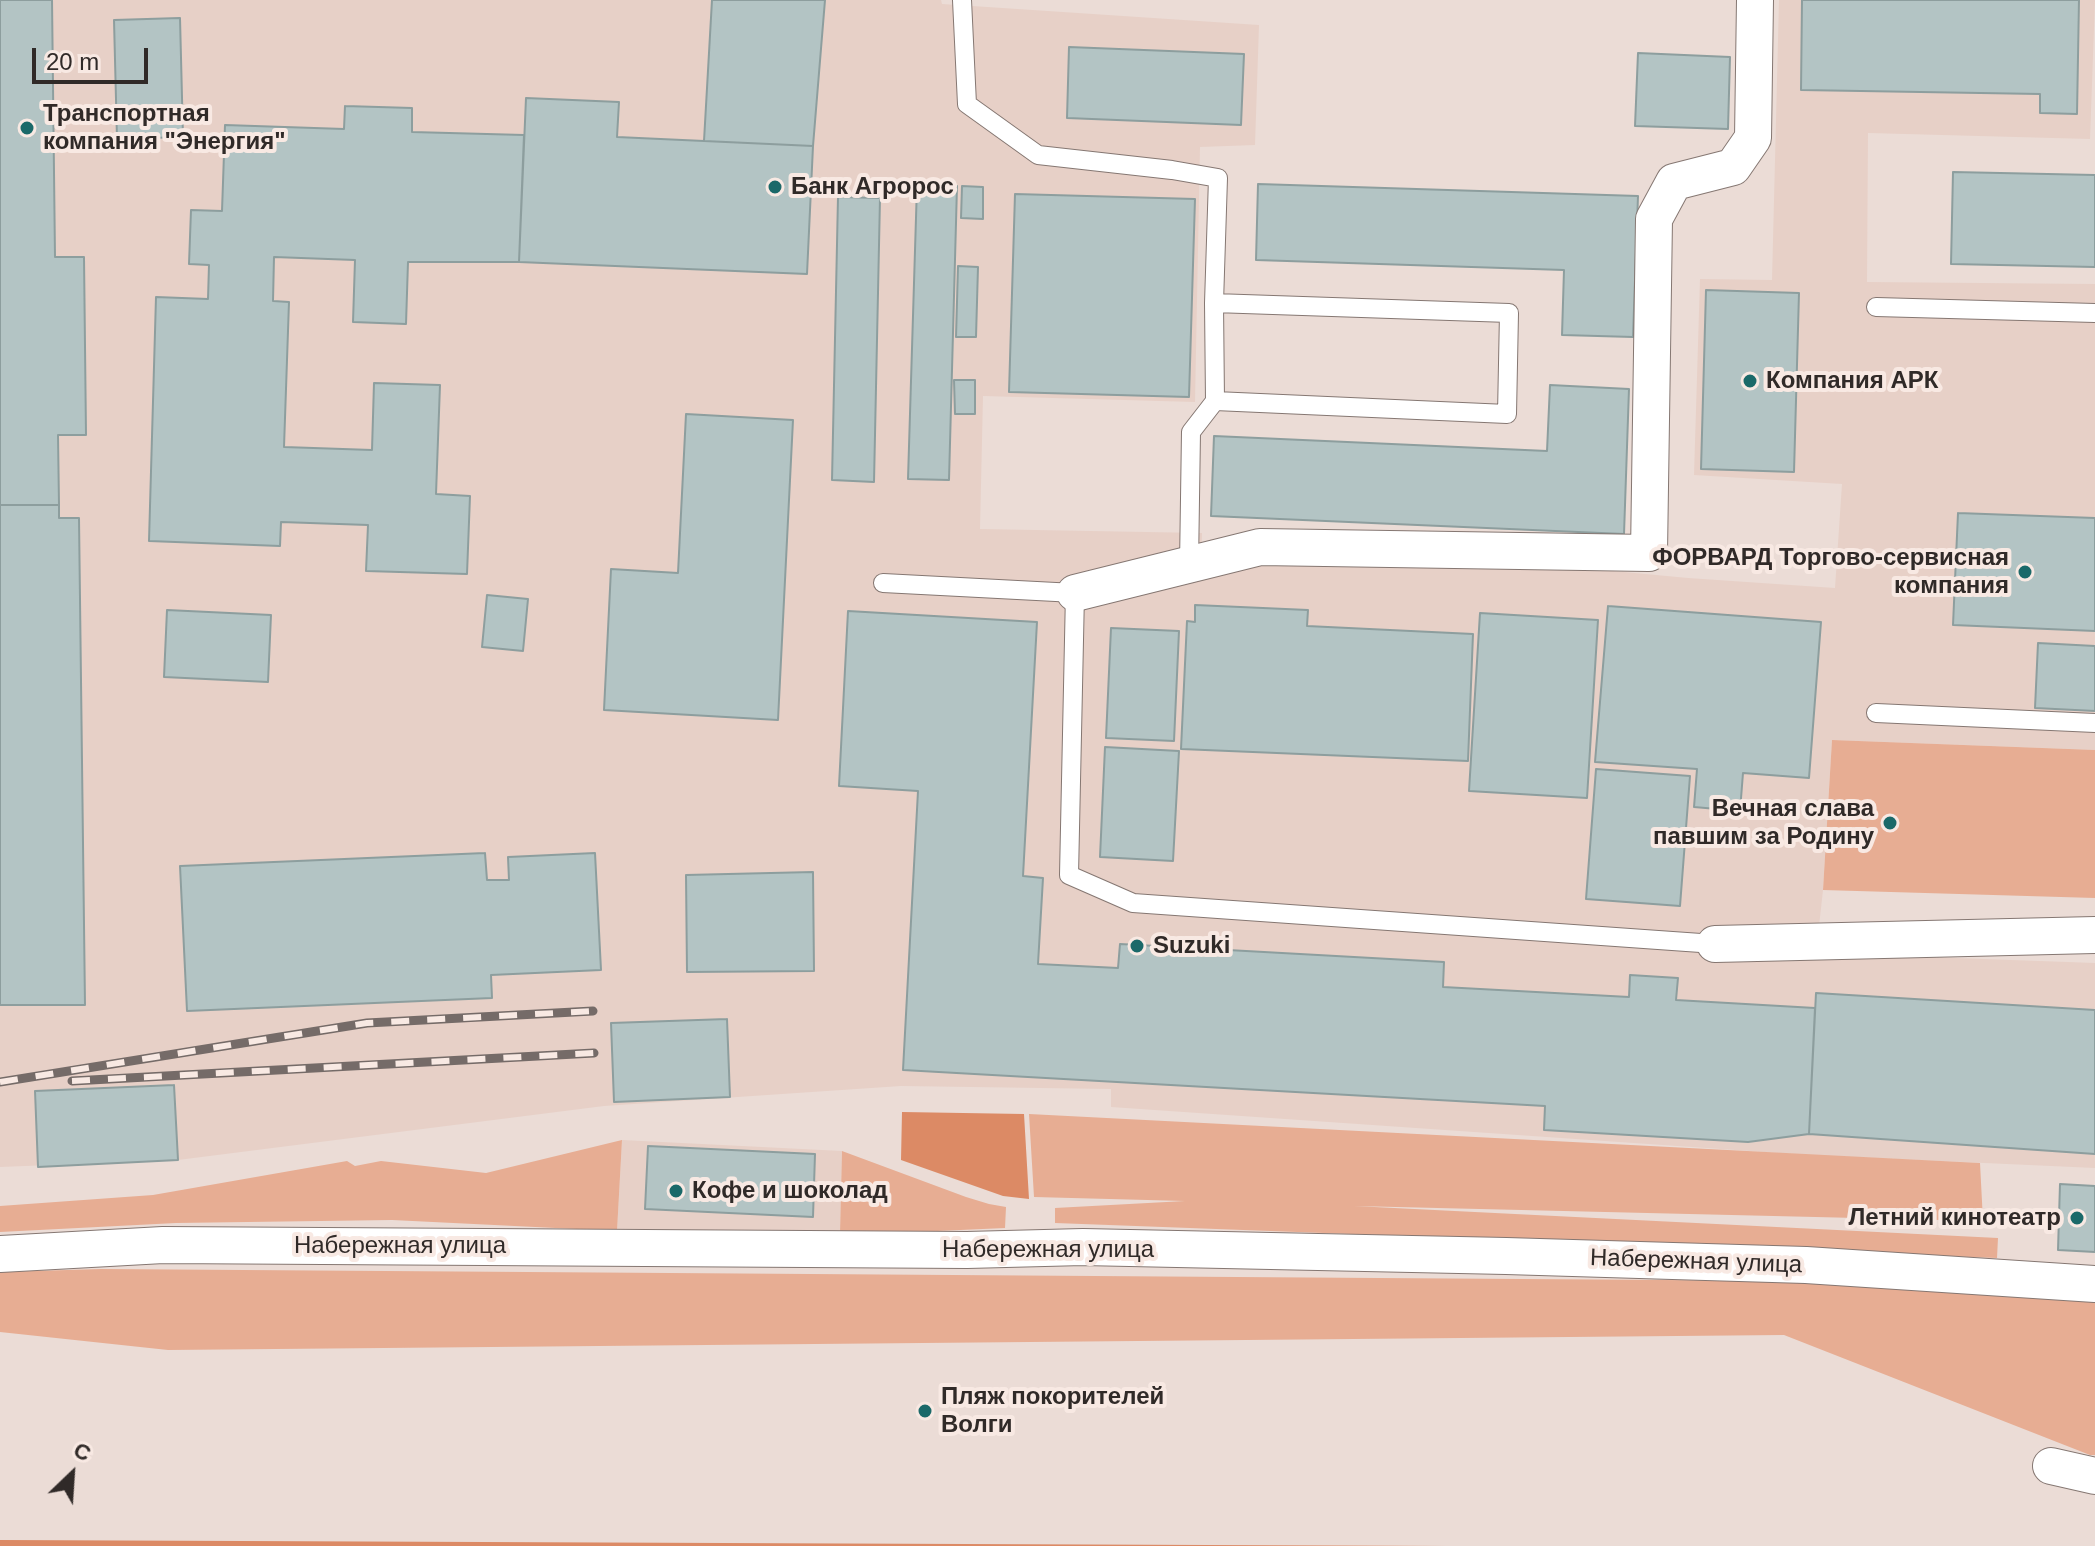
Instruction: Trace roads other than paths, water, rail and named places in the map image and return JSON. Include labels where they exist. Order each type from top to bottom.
[{"type":"street","points":[[1075,593],[1260,547],[1649,553],[1654,219],[1674,182],[1733,167],[1753,138],[1755,0]]},
{"type":"street","points":[[1715,944],[2095,935]]},
{"type":"street","name":"Набережная улица","points":[[0,1254],[163,1245],[967,1250],[1083,1247],[1806,1265],[2095,1284]]},
{"type":"street","points":[[2051,1466],[2095,1476]]},
{"type":"lane","points":[[962,0],[967,104],[1038,155],[1218,178],[1215,401],[1191,432],[1189,565]]},
{"type":"lane","points":[[1214,303],[1509,313],[1507,414],[1215,401]]},
{"type":"lane","points":[[1876,307],[2095,313]]},
{"type":"lane","points":[[883,583],[1075,593],[1069,875],[1133,903],[1715,944]]},
{"type":"lane","points":[[1876,713],[2095,723]]},
{"type":"railway","points":[[0,1082],[367,1023],[593,1011]]},
{"type":"railway","points":[[72,1081],[594,1053]]},
{"type":"place","name":"Транспортная компания \"Энергия\"","points":[[27,128]]},
{"type":"place","name":"Банк Агророс","points":[[775,187]]},
{"type":"place","name":"Компания АРК","points":[[1750,381]]},
{"type":"place","name":"ФОРВАРД Торгово-сервисная компания","points":[[2025,572]]},
{"type":"place","name":"Вечная слава павшим за Родину","points":[[1890,823]]},
{"type":"place","name":"Suzuki","points":[[1137,946]]},
{"type":"place","name":"Кофе и шоколад","points":[[676,1191]]},
{"type":"place","name":"Летний кинотеатр","points":[[2077,1218]]},
{"type":"place","name":"Пляж покорителей Волги","points":[[925,1411]]}]
